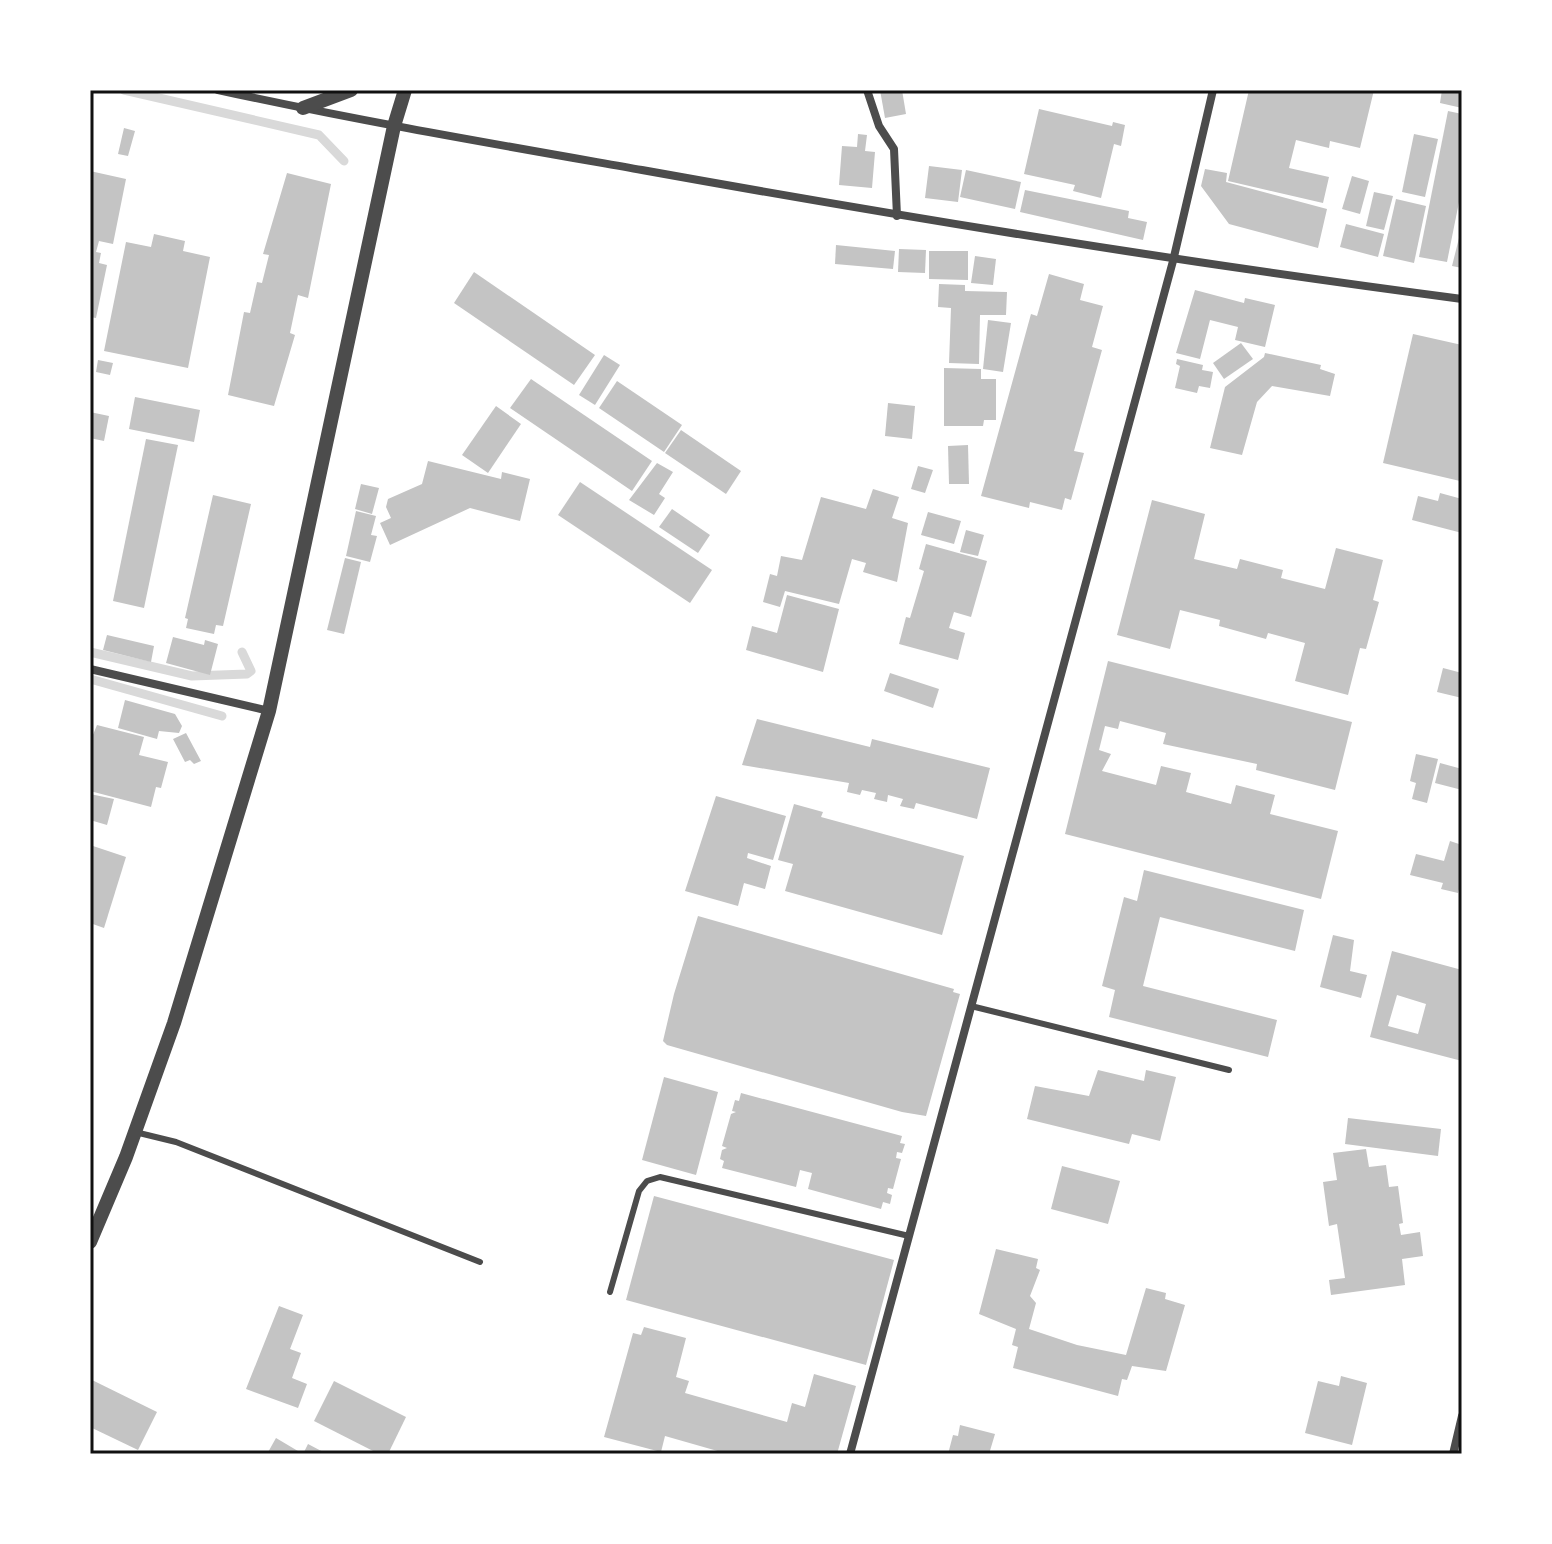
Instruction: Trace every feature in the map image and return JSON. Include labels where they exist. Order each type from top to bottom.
[{"type":"street","points":[[218,90],[394,126],[897,216],[1173,261],[1462,299]]},
{"type":"street","points":[[303,108],[351,90]]},
{"type":"street","points":[[90,1242],[135,1132],[174,1023],[269,711],[394,126],[405,90]]},
{"type":"street","points":[[867,90],[879,126],[894,149],[897,216]]},
{"type":"street","points":[[850,1454],[1173,261],[1213,90]]},
{"type":"street","points":[[90,669],[269,711]]},
{"type":"street","points":[[1453,1454],[1462,1416]]},
{"type":"lane","points":[[971,1006],[1229,1070]]},
{"type":"lane","points":[[135,1132],[176,1142],[480,1262]]},
{"type":"lane","points":[[610,1292],[639,1191],[647,1181],[660,1177],[909,1236]]},
{"type":"building","points":[[880,90],[902,90],[906,114],[885,118]]},
{"type":"building","points":[[1249,90],[1374,90],[1360,148],[1330,141],[1329,148],[1296,140],[1289,168],[1329,177],[1323,203],[1228,181]]},
{"type":"building","points":[[1442,90],[1462,90],[1462,108],[1440,103]]},
{"type":"building","points":[[1039,109],[1112,126],[1113,122],[1125,125],[1121,146],[1114,144],[1101,198],[1073,191],[1075,185],[1024,174]]},
{"type":"building","points":[[1448,111],[1462,114],[1462,187],[1447,262],[1419,257]]},
{"type":"building","points":[[124,128],[135,131],[128,156],[118,154]]},
{"type":"building","points":[[858,134],[867,135],[865,151],[875,152],[872,188],[839,185],[842,146],[857,147]]},
{"type":"building","points":[[1414,134],[1438,139],[1425,197],[1402,192]]},
{"type":"building","points":[[929,166],[962,170],[958,202],[925,198]]},
{"type":"building","points":[[1205,169],[1227,173],[1226,182],[1327,209],[1318,248],[1229,224],[1201,186]]},
{"type":"building","points":[[966,170],[1021,182],[1015,209],[960,197]]},
{"type":"building","points":[[90,171],[126,179],[113,244],[99,241],[96,252],[101,253],[99,263],[107,265],[96,318],[90,317]]},
{"type":"building","points":[[287,173],[331,184],[308,298],[298,295],[290,333],[295,335],[274,406],[228,395],[244,312],[250,313],[257,282],[262,283],[269,255],[263,254]]},
{"type":"building","points":[[1352,176],[1369,181],[1360,214],[1342,209]]},
{"type":"building","points":[[1025,190],[1129,211],[1128,218],[1147,222],[1143,240],[1020,212]]},
{"type":"building","points":[[1374,192],[1393,196],[1384,230],[1366,226]]},
{"type":"building","points":[[1396,199],[1426,206],[1414,263],[1383,256]]},
{"type":"building","points":[[1346,224],[1384,234],[1378,257],[1340,247]]},
{"type":"building","points":[[1462,226],[1462,268],[1452,266]]},
{"type":"building","points":[[154,234],[185,241],[183,251],[210,257],[188,368],[104,351],[126,242],[151,247]]},
{"type":"building","points":[[836,245],[895,251],[893,269],[835,264]]},
{"type":"building","points":[[899,249],[926,250],[925,273],[898,272]]},
{"type":"building","points":[[929,251],[968,251],[968,280],[929,279]]},
{"type":"building","points":[[975,256],[996,259],[993,285],[971,283]]},
{"type":"building","points":[[474,272],[595,355],[574,385],[454,303]]},
{"type":"building","points":[[1049,274],[1084,284],[1080,300],[1103,306],[1092,347],[1102,350],[1074,451],[1084,453],[1071,500],[1065,498],[1062,510],[1030,502],[1029,508],[981,496],[1031,314],[1037,316]]},
{"type":"building","points":[[939,284],[965,285],[965,291],[1007,292],[1006,315],[980,315],[979,364],[949,363],[951,308],[938,307]]},
{"type":"building","points":[[1195,290],[1244,303],[1245,298],[1275,305],[1265,347],[1235,340],[1238,327],[1210,320],[1200,359],[1176,353]]},
{"type":"building","points":[[988,320],[1011,323],[1003,372],[983,369]]},
{"type":"building","points":[[1413,334],[1462,345],[1460,481],[1383,463]]},
{"type":"building","points":[[1241,343],[1253,359],[1224,379],[1213,363]]},
{"type":"building","points":[[1265,353],[1321,365],[1320,369],[1335,374],[1330,396],[1272,386],[1257,402],[1242,455],[1210,448],[1225,387],[1264,357]]},
{"type":"building","points":[[604,355],[620,365],[595,405],[579,395]]},
{"type":"building","points":[[1177,359],[1203,365],[1202,370],[1213,372],[1210,388],[1199,386],[1197,393],[1175,388],[1180,366],[1176,364]]},
{"type":"building","points":[[98,360],[113,363],[110,375],[96,372]]},
{"type":"building","points":[[944,368],[981,369],[981,379],[996,379],[996,420],[984,420],[983,426],[944,426]]},
{"type":"building","points":[[531,379],[652,461],[632,491],[510,408]]},
{"type":"building","points":[[617,381],[682,425],[664,452],[599,408]]},
{"type":"building","points":[[135,397],[200,410],[194,442],[129,429]]},
{"type":"building","points":[[888,403],[915,406],[912,439],[885,436]]},
{"type":"building","points":[[496,406],[521,424],[488,473],[462,455]]},
{"type":"building","points":[[90,412],[109,416],[104,441],[90,438]]},
{"type":"building","points":[[681,430],[741,471],[726,494],[665,453]]},
{"type":"building","points":[[146,439],[178,445],[144,608],[113,601]]},
{"type":"building","points":[[968,445],[969,484],[949,484],[948,446]]},
{"type":"building","points":[[428,461],[501,479],[502,472],[530,479],[520,521],[470,508],[390,545],[380,523],[391,518],[386,507],[388,499],[422,484]]},
{"type":"building","points":[[657,463],[673,472],[659,494],[665,498],[654,515],[629,500]]},
{"type":"building","points":[[918,466],[933,470],[925,493],[911,489]]},
{"type":"building","points":[[580,482],[712,570],[690,603],[558,515]]},
{"type":"building","points":[[361,484],[379,488],[372,514],[355,509]]},
{"type":"building","points":[[873,489],[899,497],[892,518],[908,523],[897,582],[863,572],[866,563],[852,559],[839,604],[785,591],[780,607],[763,602],[770,574],[777,576],[781,556],[802,560],[821,497],[866,509]]},
{"type":"building","points":[[1440,493],[1462,499],[1462,533],[1412,520],[1418,496],[1438,501]]},
{"type":"building","points":[[213,495],[251,504],[223,626],[216,625],[214,634],[186,628],[188,619],[185,618]]},
{"type":"building","points":[[1152,500],[1205,514],[1194,559],[1237,569],[1240,559],[1283,570],[1281,578],[1325,589],[1336,548],[1383,560],[1373,600],[1379,602],[1366,649],[1360,648],[1348,695],[1295,681],[1305,643],[1268,633],[1266,639],[1219,626],[1220,620],[1180,610],[1170,649],[1117,635]]},
{"type":"building","points":[[672,509],[710,535],[698,553],[659,527]]},
{"type":"building","points":[[356,511],[376,516],[371,535],[377,536],[370,562],[346,556]]},
{"type":"building","points":[[928,512],[961,521],[954,544],[921,535]]},
{"type":"building","points":[[966,530],[984,535],[978,556],[960,552]]},
{"type":"building","points":[[926,544],[987,561],[971,617],[954,612],[949,628],[965,633],[958,660],[899,644],[924,571],[919,569]]},
{"type":"building","points":[[345,558],[361,562],[344,634],[327,630]]},
{"type":"building","points":[[787,595],[839,609],[823,672],[746,650],[752,626],[777,633]]},
{"type":"building","points":[[107,635],[154,646],[151,662],[103,650]]},
{"type":"building","points":[[173,637],[204,645],[205,640],[218,644],[210,675],[166,663]]},
{"type":"building","points":[[1108,661],[1352,722],[1335,790],[1256,770],[1257,764],[1163,744],[1166,733],[1120,721],[1118,729],[1105,726],[1099,750],[1111,754],[1102,771],[1156,785],[1161,766],[1191,773],[1186,792],[1231,804],[1236,785],[1275,795],[1270,814],[1338,831],[1321,899],[1065,834]]},
{"type":"building","points":[[1443,668],[1462,673],[1462,698],[1437,692]]},
{"type":"building","points":[[890,673],[939,689],[933,708],[884,691]]},
{"type":"building","points":[[125,700],[175,714],[182,726],[179,733],[159,731],[157,739],[118,728]]},
{"type":"building","points":[[757,719],[870,747],[872,739],[990,768],[977,819],[916,803],[914,809],[900,806],[903,799],[888,795],[887,802],[874,799],[876,793],[862,790],[860,795],[847,792],[849,783],[742,765]]},
{"type":"building","points":[[97,725],[144,737],[139,755],[168,762],[161,788],[156,787],[151,807],[90,791],[90,742]]},
{"type":"building","points":[[186,733],[201,761],[194,764],[190,760],[185,762],[173,739]]},
{"type":"building","points":[[1416,754],[1438,759],[1427,803],[1412,799],[1416,783],[1410,781]]},
{"type":"building","points":[[1440,763],[1462,769],[1462,790],[1435,783]]},
{"type":"building","points":[[90,794],[114,799],[107,825],[90,820]]},
{"type":"building","points":[[716,796],[786,816],[773,860],[748,853],[747,858],[771,866],[765,889],[744,883],[738,906],[685,891]]},
{"type":"building","points":[[794,804],[823,812],[821,817],[964,856],[942,935],[785,891],[793,864],[778,860]]},
{"type":"building","points":[[1450,841],[1462,845],[1462,878],[1458,893],[1441,889],[1443,883],[1410,875],[1416,854],[1444,861]]},
{"type":"building","points":[[90,845],[126,857],[104,928],[90,923]]},
{"type":"building","points":[[1144,870],[1304,910],[1295,951],[1160,917],[1143,986],[1277,1020],[1268,1057],[1109,1017],[1115,990],[1102,986],[1124,897],[1137,901]]},
{"type":"building","points":[[698,916],[954,989],[953,992],[960,994],[926,1116],[902,1112],[667,1045],[663,1041],[674,994]]},
{"type":"building","points":[[1333,935],[1354,940],[1350,971],[1367,975],[1361,998],[1320,987]]},
{"type":"building","points":[[1392,951],[1462,970],[1462,1061],[1370,1037]],"holes":[[[1397,995],[1426,1004],[1418,1034],[1388,1026]]]},
{"type":"building","points":[[1098,1070],[1144,1081],[1146,1070],[1176,1077],[1160,1141],[1132,1134],[1129,1144],[1027,1119],[1035,1086],[1089,1096]]},
{"type":"building","points":[[664,1077],[718,1092],[696,1175],[642,1160]]},
{"type":"building","points":[[741,1093],[902,1136],[900,1143],[905,1144],[902,1153],[897,1152],[896,1158],[901,1159],[893,1189],[888,1188],[887,1193],[892,1195],[890,1204],[883,1202],[881,1209],[808,1189],[812,1173],[800,1170],[796,1187],[722,1168],[722,1150],[727,1148],[722,1146],[731,1114],[736,1112],[732,1111],[735,1100],[739,1101]]},
{"type":"building","points":[[1348,1118],[1441,1129],[1438,1156],[1345,1144]]},
{"type":"building","points":[[1366,1149],[1369,1167],[1386,1165],[1389,1187],[1398,1186],[1403,1223],[1399,1224],[1401,1235],[1420,1232],[1423,1256],[1402,1259],[1405,1285],[1331,1295],[1329,1280],[1345,1278],[1337,1224],[1329,1226],[1323,1182],[1337,1180],[1333,1153]]},
{"type":"building","points":[[1062,1166],[1120,1181],[1108,1224],[1051,1209]]},
{"type":"building","points":[[654,1196],[894,1260],[866,1365],[626,1300]]},
{"type":"building","points":[[996,1249],[1038,1259],[1036,1268],[1040,1270],[1030,1296],[1036,1303],[1029,1329],[1077,1345],[1126,1355],[1146,1288],[1166,1293],[1165,1299],[1185,1305],[1166,1371],[1132,1366],[1127,1380],[1122,1379],[1118,1396],[1013,1368],[1018,1347],[1012,1345],[1016,1329],[979,1314]]},
{"type":"building","points":[[279,1306],[303,1315],[290,1349],[301,1353],[292,1378],[307,1384],[298,1408],[246,1389]]},
{"type":"building","points":[[644,1327],[686,1338],[676,1377],[689,1381],[685,1393],[787,1422],[792,1403],[805,1407],[814,1374],[856,1386],[837,1454],[728,1454],[665,1436],[661,1452],[604,1437],[633,1333],[641,1335]]},
{"type":"building","points":[[1341,1376],[1367,1383],[1352,1445],[1305,1433],[1318,1381],[1339,1386]]},
{"type":"building","points":[[90,1379],[157,1412],[138,1450],[90,1427]]},
{"type":"building","points":[[334,1381],[406,1417],[388,1454],[379,1454],[314,1421]]},
{"type":"building","points":[[960,1425],[995,1434],[989,1454],[948,1454],[953,1435],[958,1436]]},
{"type":"building","points":[[276,1438],[303,1454],[267,1454]]},
{"type":"building","points":[[308,1444],[327,1454],[303,1454]]},
{"type":"waterway","points":[[124,90],[319,135],[344,161]]},
{"type":"waterway","points":[[90,652],[192,676],[247,674],[251,671],[242,652]]},
{"type":"waterway","points":[[90,679],[222,716]]}]
